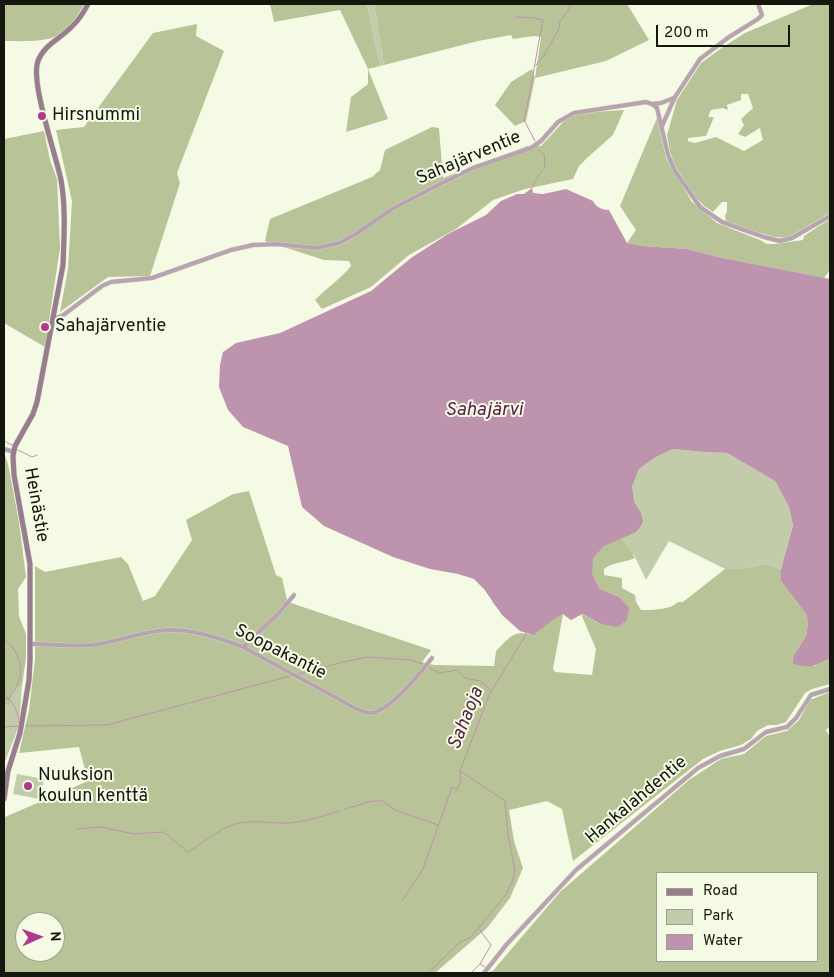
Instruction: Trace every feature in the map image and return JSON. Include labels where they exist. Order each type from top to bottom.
[{"type":"street","name":"Heinästie","points":[[4,800],[8,771],[23,718],[29,680],[31,644],[30,564],[14,475],[14,452],[34,414],[38,402],[63,265],[61,181],[44,115],[38,83],[37,64],[43,51],[78,20],[88,4]]},
{"type":"street","points":[[662,126],[674,97],[700,60],[729,37],[758,19],[762,15],[758,4]]},
{"type":"street","name":"Sahajärventie","points":[[53,319],[62,316],[102,286],[111,282],[152,278],[231,250],[252,245],[277,244],[316,248],[339,243],[356,234],[392,209],[440,184],[473,168],[531,148],[567,116],[590,109],[640,102],[661,103],[674,97]]},
{"type":"street","points":[[652,104],[657,108],[668,155],[675,171],[695,202],[722,222],[764,238],[780,241],[792,238],[830,216]]},
{"type":"street","points":[[4,449],[14,452]]},
{"type":"street","points":[[243,647],[266,626],[294,595]]},
{"type":"street","name":"Soopakantie","points":[[31,644],[92,645],[166,630],[178,630],[225,640],[243,647],[355,708],[370,713],[376,712],[393,700],[432,658]]},
{"type":"street","name":"Hankalahdentie","points":[[484,973],[507,944],[576,870],[698,768],[720,756],[744,749],[766,732],[788,727],[811,695],[830,689]]},
{"type":"green space","points":[[4,4],[84,4],[74,20],[54,37],[37,41],[4,41]]},
{"type":"green space","points":[[270,4],[367,4],[380,66],[368,69],[340,10],[274,22]]},
{"type":"green space","points":[[367,4],[374,4],[384,65],[380,66]]},
{"type":"green space","points":[[374,4],[627,4],[649,40],[606,61],[535,78],[541,37],[534,36],[513,39],[511,35],[478,41],[384,65]]},
{"type":"green space","points":[[813,4],[830,4],[830,213],[787,238],[760,233],[726,221],[727,202],[722,202],[713,212],[703,205],[675,166],[670,152],[667,135],[677,100],[701,63],[745,33]],"holes":[[[741,94],[748,94],[753,108],[741,119],[744,125],[738,134],[745,137],[760,128],[763,140],[744,151],[716,137],[695,143],[688,141],[688,138],[706,136],[714,117],[708,117],[711,110],[723,108],[728,110],[727,105],[741,100]]]},
{"type":"green space","points":[[197,24],[196,36],[224,51],[177,173],[180,183],[150,276],[108,277],[60,312],[68,269],[72,201],[56,130],[84,127],[153,33]]},
{"type":"green space","points":[[368,69],[388,119],[346,132],[351,97],[368,84]]},
{"type":"green space","points":[[532,69],[535,78],[526,121],[515,126],[495,105],[511,82]]},
{"type":"green space","points":[[624,110],[613,135],[579,166],[573,179],[525,189],[493,200],[456,229],[409,255],[371,287],[322,309],[315,300],[347,271],[351,266],[349,261],[324,260],[265,241],[270,219],[372,177],[380,170],[385,150],[432,127],[439,128],[443,178],[527,146],[541,146],[566,119],[581,113]]},
{"type":"green space","points":[[657,118],[666,158],[692,202],[717,223],[767,244],[774,244],[803,240],[804,236],[830,219],[830,270],[824,278],[687,249],[627,243],[636,230],[620,206]]},
{"type":"green space","points":[[44,131],[50,160],[57,179],[60,248],[45,347],[4,323],[4,139]]},
{"type":"green space","points":[[673,449],[727,453],[775,481],[789,507],[793,524],[781,569],[765,564],[742,569],[725,569],[669,541],[646,580],[634,555],[604,546],[582,614],[571,620],[563,614],[534,635],[520,631],[492,602],[632,487],[639,469],[656,457]]},
{"type":"green space","points":[[4,453],[8,464],[19,522],[26,577],[18,589],[19,616],[26,634],[26,658],[22,686],[14,688],[10,705],[4,704]]},
{"type":"green space","points":[[249,491],[276,575],[282,578],[287,600],[291,603],[431,650],[422,662],[434,665],[494,666],[496,651],[509,638],[521,633],[534,635],[563,614],[553,669],[555,672],[592,675],[596,649],[581,614],[603,625],[618,626],[627,619],[619,597],[600,589],[592,574],[593,558],[604,546],[621,538],[635,558],[607,567],[604,569],[604,575],[622,578],[622,588],[635,595],[636,602],[641,610],[661,609],[671,607],[678,602],[683,602],[725,569],[742,569],[765,564],[781,569],[781,581],[808,616],[806,636],[794,655],[815,666],[830,658],[830,684],[805,693],[786,722],[768,725],[757,731],[751,739],[741,745],[720,751],[703,759],[573,861],[562,809],[547,801],[509,810],[514,841],[523,868],[510,898],[487,928],[435,973],[4,973],[5,817],[88,781],[79,747],[19,753],[29,710],[35,659],[35,566],[45,572],[121,557],[128,564],[143,601],[155,596],[192,540],[186,520],[233,494]]},
{"type":"green space","points":[[22,686],[19,726],[4,764],[4,704],[10,705],[14,688]]},
{"type":"green space","points":[[830,692],[830,726],[826,730],[830,737],[830,973],[491,973],[560,892],[689,780],[721,759],[744,754],[766,736],[787,731],[799,720],[810,700]]},
{"type":"green space","name":"Nuuksion koulun kenttä","points":[[17,774],[44,779],[40,799],[13,794]]},
{"type":"water","name":"Sahajärvi","points":[[532,188],[533,193],[543,194],[566,189],[593,201],[600,208],[609,210],[627,243],[687,249],[830,279],[830,658],[813,666],[793,664],[794,655],[806,636],[808,624],[807,615],[781,581],[781,569],[793,525],[789,507],[775,481],[727,453],[673,449],[656,457],[639,469],[632,487],[634,502],[641,513],[643,521],[641,526],[636,532],[604,546],[593,558],[592,574],[600,589],[619,597],[629,608],[627,620],[618,627],[603,625],[582,614],[571,620],[563,614],[534,635],[520,631],[502,615],[484,589],[474,579],[430,569],[393,557],[324,526],[302,507],[288,446],[243,427],[228,410],[219,387],[220,365],[223,352],[236,343],[280,333],[371,291],[411,258],[448,234],[486,215],[501,201],[517,194],[524,194]]},
{"type":"waterway","points":[[536,65],[545,54],[560,27],[559,23],[572,4]]},
{"type":"waterway","points":[[515,17],[543,20],[524,120],[535,141]]},
{"type":"waterway","points":[[532,188],[539,174],[545,168],[544,154],[539,150]]},
{"type":"waterway","points":[[4,441],[12,445]]},
{"type":"waterway","points":[[18,450],[32,457],[37,455]]},
{"type":"waterway","name":"Sahaoja","points":[[428,973],[461,941],[470,938],[505,896],[512,882],[515,871],[508,834],[505,801],[460,771],[489,695],[527,633]]},
{"type":"waterway","points":[[4,638],[12,646],[18,657],[21,669],[21,675],[16,688],[9,698],[4,700]]},
{"type":"waterway","points":[[299,674],[367,657],[412,660],[422,664]]},
{"type":"waterway","points":[[429,668],[440,673],[457,670],[465,678],[480,681],[491,690]]},
{"type":"waterway","points":[[26,726],[107,725],[290,676]]},
{"type":"waterway","points":[[4,694],[14,707],[19,723]]},
{"type":"waterway","points":[[4,727],[18,726]]},
{"type":"waterway","points":[[402,901],[423,869],[452,787],[457,790],[461,781],[460,771]]},
{"type":"waterway","points":[[345,809],[372,801],[383,801],[395,810],[438,825]]},
{"type":"waterway","points":[[76,829],[101,827],[134,834],[164,832],[188,852],[223,829],[235,824],[243,822],[289,823],[308,820],[339,811]]},
{"type":"waterway","points":[[479,929],[491,945],[480,964],[485,967]]},
{"type":"waterway","points":[[471,973],[480,964]]},
{"type":"place","name":"Hirsnummi","points":[[42,116]]},
{"type":"place","name":"Sahajärventie","points":[[45,327]]},
{"type":"place","name":"Nuuksion koulun kenttä","points":[[28,786]]}]
